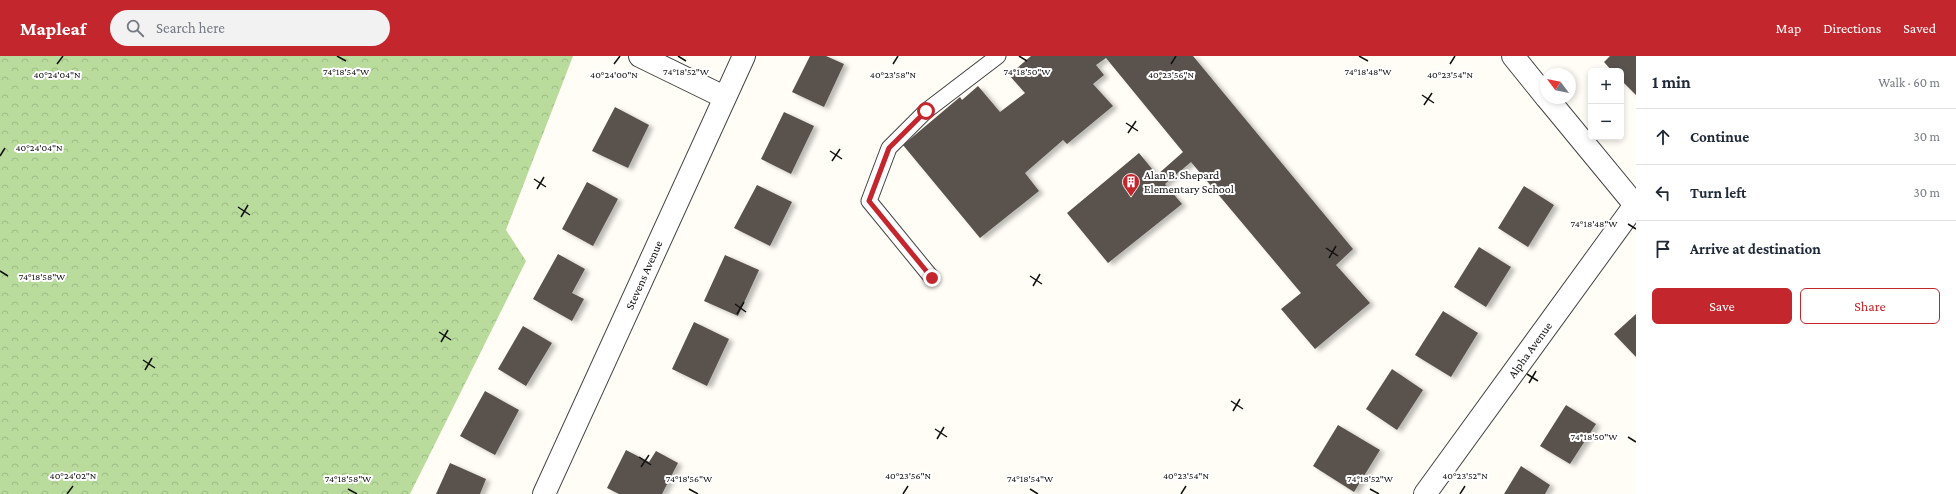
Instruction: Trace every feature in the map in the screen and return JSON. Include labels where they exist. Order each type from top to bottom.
[{"type":"street","points":[[640,56],[724,97]]},
{"type":"street","name":"Stevens Avenue","points":[[544,494],[744,56]]},
{"type":"street","points":[[1513,56],[1540,90]]},
{"type":"street","points":[[1552,104],[1635,206]]},
{"type":"street","name":"Alpha Avenue","points":[[1425,494],[1635,206]]},
{"type":"lane","points":[[932,278],[869,201],[889,148],[926,111],[998,56]]},
{"type":"green space","points":[[0,56],[573,56],[506,230],[526,261],[410,494],[0,494]]},
{"type":"building","points":[[810,56],[826,56],[844,64],[824,107],[792,92]]},
{"type":"building","name":"Alan B. Shepard Elementary School","points":[[1031,56],[1193,56],[1353,249],[1336,265],[1370,303],[1315,349],[1281,309],[1301,293],[1191,162],[1165,184],[1182,204],[1108,263],[1067,213],[1139,153],[1157,175],[1183,152],[1106,58],[1096,65],[1104,75],[1093,84],[1113,106],[1067,144],[1063,140],[1025,173],[1039,191],[980,238],[903,145],[960,97],[962,100],[978,86],[1000,112],[1025,93],[1009,75]]},
{"type":"building","points":[[1610,56],[1636,56],[1636,95],[1624,83],[1624,68],[1609,68],[1604,62]]},
{"type":"building","points":[[615,107],[649,125],[628,168],[592,151]]},
{"type":"building","points":[[784,112],[814,126],[791,174],[761,159]]},
{"type":"building","points":[[587,182],[618,199],[593,246],[562,229]]},
{"type":"building","points":[[757,185],[792,202],[770,246],[734,228]]},
{"type":"building","points":[[1524,186],[1554,205],[1528,247],[1498,228]]},
{"type":"building","points":[[1479,247],[1511,267],[1486,307],[1454,287]]},
{"type":"building","points":[[558,254],[585,269],[572,293],[584,299],[572,321],[533,299]]},
{"type":"building","points":[[725,255],[759,270],[738,316],[704,301]]},
{"type":"building","points":[[1443,311],[1478,333],[1451,377],[1415,355]]},
{"type":"building","points":[[1636,314],[1636,357],[1614,334]]},
{"type":"building","points":[[694,322],[729,339],[707,386],[672,369]]},
{"type":"building","points":[[523,326],[552,343],[526,386],[498,369]]},
{"type":"building","points":[[1392,369],[1423,390],[1397,430],[1366,409]]},
{"type":"building","points":[[485,391],[519,410],[495,455],[460,436]]},
{"type":"building","points":[[1566,405],[1596,424],[1570,464],[1540,446]]},
{"type":"building","points":[[1338,425],[1380,450],[1354,492],[1313,466]]},
{"type":"building","points":[[626,450],[649,462],[656,451],[678,463],[662,494],[619,494],[607,488]]},
{"type":"building","points":[[450,463],[486,479],[480,494],[436,494]]},
{"type":"building","points":[[1521,466],[1550,485],[1545,494],[1504,494]]},
{"type":"place","name":"Alan B. Shepard Elementary School","points":[[1131,197]]},
{"type":"route","points":[[926,111],[889,148],[869,201],[932,278]]}]
